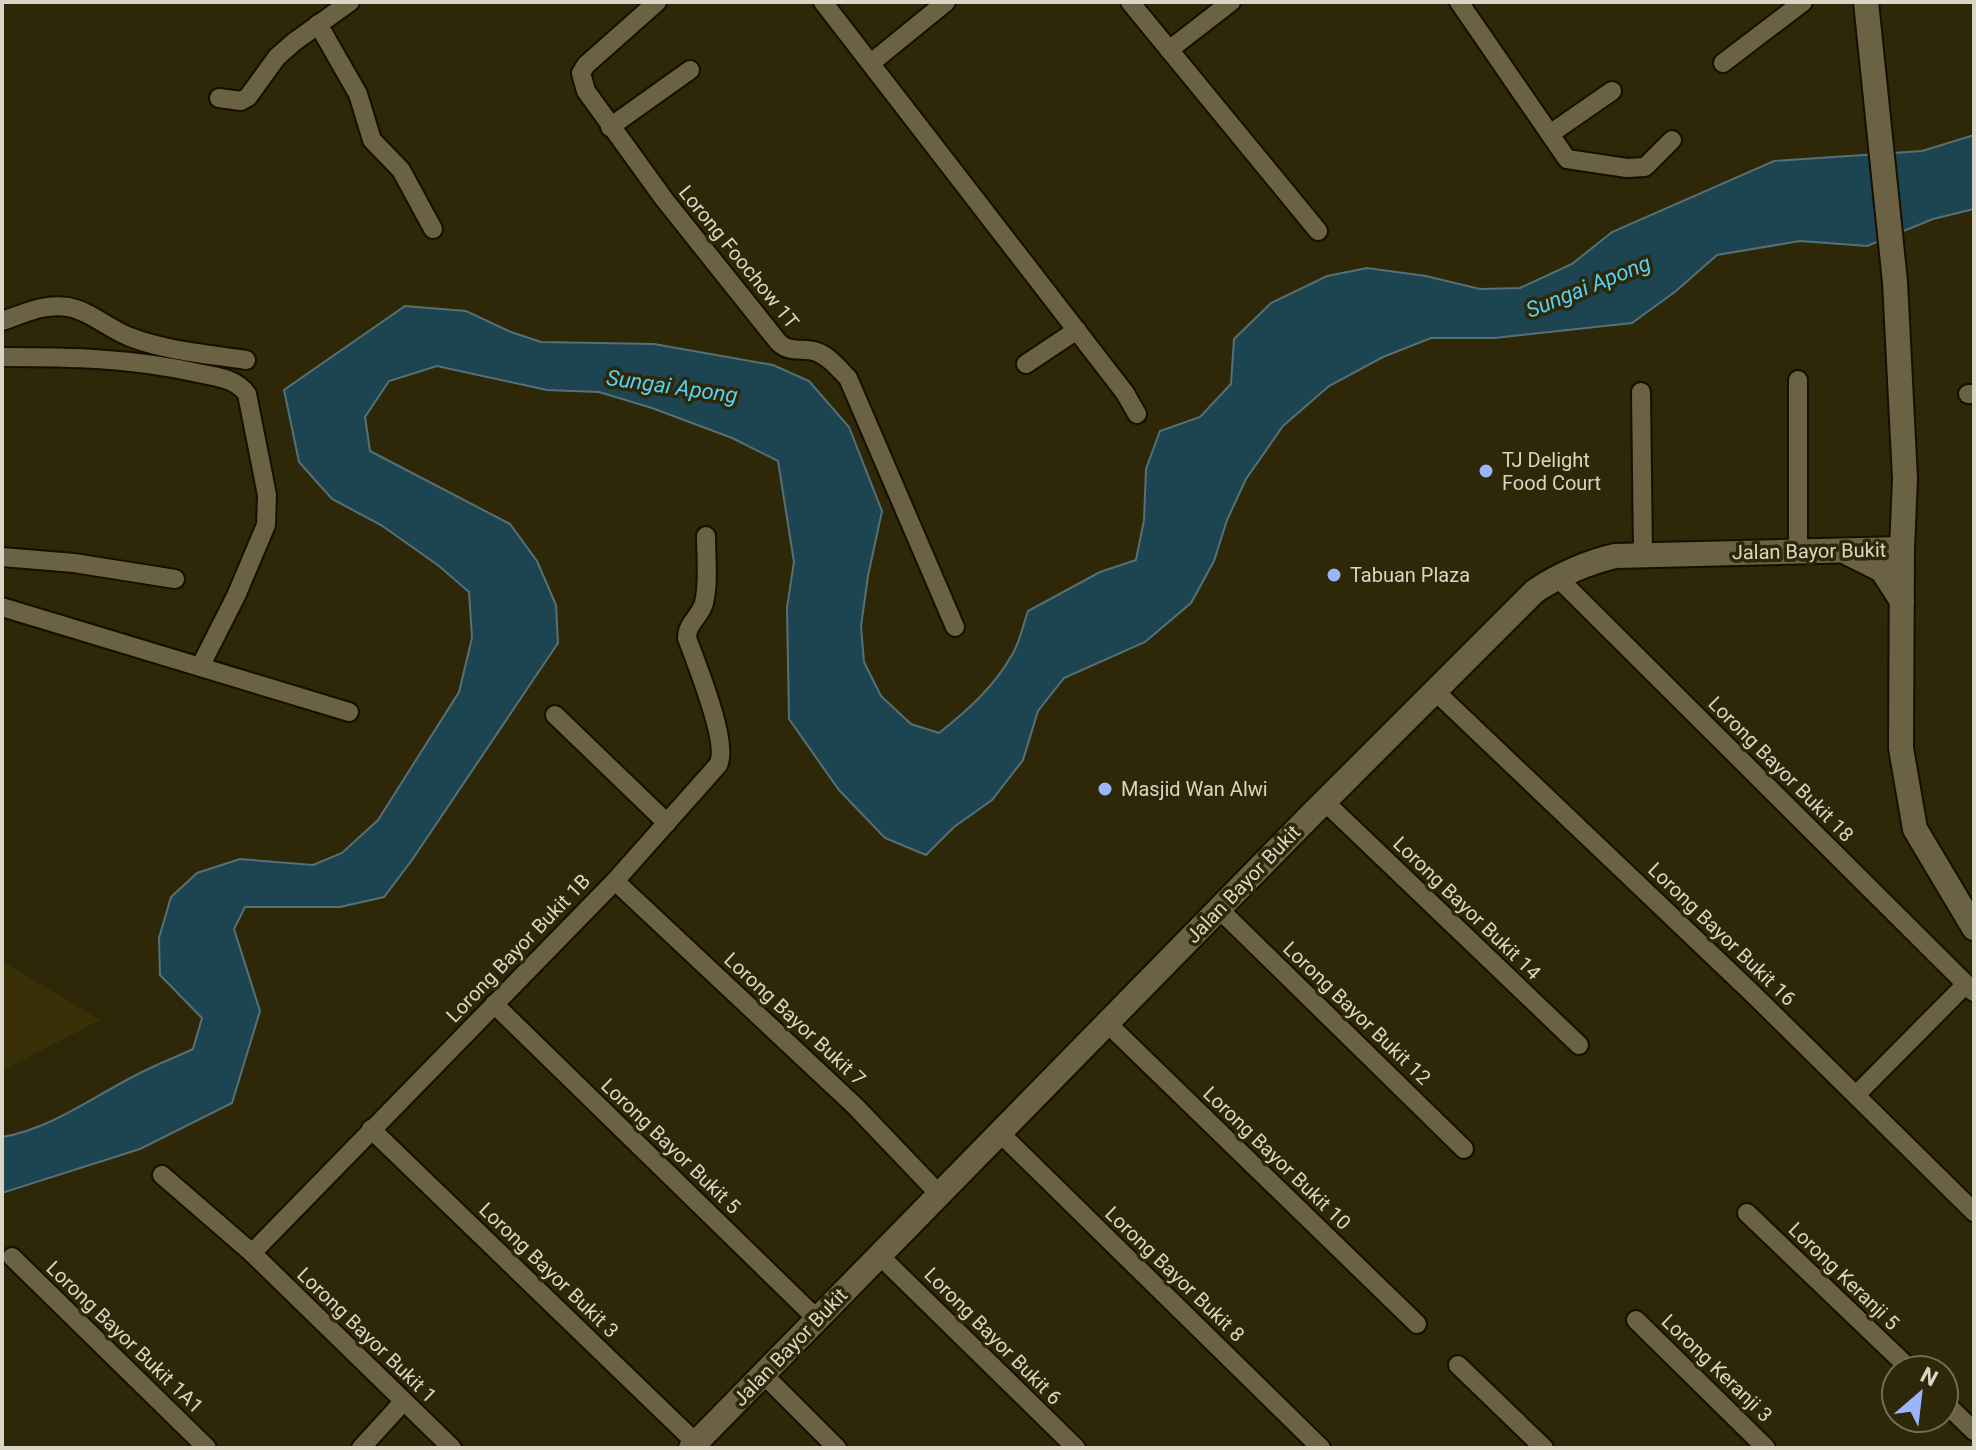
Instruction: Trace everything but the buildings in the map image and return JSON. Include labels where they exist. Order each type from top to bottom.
[{"type":"street","points":[[219,98],[241,101],[248,97],[277,57],[350,2]]},
{"type":"street","name":"Lorong Foochow 1T","points":[[657,2],[586,65],[581,73],[586,91],[610,127],[779,343],[791,351],[816,352],[835,364],[848,378],[955,627]]},
{"type":"street","points":[[823,2],[1077,330],[1125,393],[1137,414]]},
{"type":"street","points":[[871,63],[946,2]]},
{"type":"street","points":[[1130,2],[1318,231]]},
{"type":"street","points":[[1169,50],[1231,2]]},
{"type":"street","points":[[1459,2],[1567,159],[1627,168],[1645,167],[1672,140]]},
{"type":"street","points":[[1723,63],[1803,2]]},
{"type":"street","points":[[1866,2],[1895,282],[1905,486],[1901,748],[1915,829],[1974,928]]},
{"type":"street","points":[[318,24],[358,94],[372,140],[401,170],[433,229]]},
{"type":"street","points":[[610,127],[690,70]]},
{"type":"street","points":[[1550,134],[1612,91]]},
{"type":"street","points":[[2,321],[26,310],[70,307],[130,337],[158,346],[246,360]]},
{"type":"street","points":[[1026,364],[1077,330]]},
{"type":"street","points":[[2,357],[90,357],[157,364],[237,383],[247,394],[267,495],[266,525],[236,596],[201,665]]},
{"type":"street","points":[[1798,380],[1798,551]]},
{"type":"street","points":[[1641,392],[1643,554]]},
{"type":"street","points":[[1845,551],[1873,544],[1889,530],[1905,486]]},
{"type":"street","points":[[1903,610],[1916,599],[1918,511],[1916,492],[1905,486]]},
{"type":"street","name":"Lorong Bayor Bukit 1B","points":[[252,1253],[615,881],[722,758],[720,736],[687,638],[687,630],[702,610],[705,600],[706,536]]},
{"type":"street","name":"Jalan Bayor Bukit","points":[[694,1445],[1535,591],[1588,562],[1615,556],[1902,549]]},
{"type":"street","points":[[1845,551],[1882,570],[1890,579],[1903,610]]},
{"type":"street","points":[[2,557],[74,563],[175,579]]},
{"type":"street","name":"Lorong Bayor Bukit 18","points":[[1557,577],[1970,988]]},
{"type":"street","points":[[2,607],[349,712]]},
{"type":"street","name":"Lorong Bayor Bukit 16","points":[[1435,691],[1518,767],[1974,1212]]},
{"type":"street","points":[[555,715],[667,823]]},
{"type":"street","name":"Lorong Bayor Bukit 14","points":[[1325,802],[1579,1045]]},
{"type":"street","name":"Lorong Bayor Bukit 7","points":[[615,881],[855,1106],[939,1194]]},
{"type":"street","name":"Lorong Bayor Bukit 12","points":[[1219,909],[1464,1149]]},
{"type":"street","points":[[1856,1095],[1970,988]]},
{"type":"street","name":"Lorong Bayor Bukit 5","points":[[494,1004],[817,1319]]},
{"type":"street","name":"Lorong Bayor Bukit 10","points":[[1107,1023],[1417,1324]]},
{"type":"street","name":"Lorong Bayor Bukit 3","points":[[371,1129],[694,1445]]},
{"type":"street","name":"Lorong Bayor Bukit 8","points":[[999,1132],[1321,1448]]},
{"type":"street","name":"Lorong Bayor Bukit 1","points":[[162,1175],[252,1253],[452,1448]]},
{"type":"street","name":"Lorong Keranji 5","points":[[1747,1213],[1894,1354]]},
{"type":"street","name":"Lorong Bayor Bukit 6","points":[[879,1255],[1076,1448]]},
{"type":"street","name":"Lorong Bayor Bukit 1A1","points":[[12,1257],[207,1448]]},
{"type":"street","name":"Lorong Keranji 3","points":[[1636,1320],[1766,1448]]},
{"type":"street","points":[[1458,1365],[1544,1448]]},
{"type":"street","points":[[763,1374],[837,1448]]},
{"type":"street","points":[[361,1448],[403,1402]]},
{"type":"shaded area","points":[[2,961],[100,1020],[2,1071]]},
{"type":"water","name":"Sungai Apong","points":[[1974,135],[1974,209],[1933,219],[1867,246],[1800,241],[1717,255],[1676,291],[1632,323],[1495,338],[1431,338],[1383,357],[1329,386],[1283,426],[1246,479],[1227,520],[1214,561],[1191,603],[1145,642],[1064,678],[1038,711],[1023,760],[992,800],[954,827],[926,855],[885,838],[839,790],[789,719],[787,607],[794,562],[778,461],[732,438],[599,392],[547,390],[437,366],[389,381],[365,417],[370,451],[510,524],[537,561],[556,605],[558,643],[384,897],[340,907],[245,907],[234,929],[260,1011],[232,1103],[140,1149],[2,1193],[2,1137],[39,1127],[142,1072],[193,1049],[202,1018],[160,975],[159,938],[171,897],[197,873],[240,859],[313,865],[342,853],[378,820],[459,692],[472,638],[469,592],[439,566],[381,525],[332,499],[299,462],[284,390],[405,306],[466,311],[541,342],[654,344],[773,365],[809,381],[849,427],[882,511],[861,626],[864,662],[881,696],[911,724],[939,733],[998,676],[1015,648],[1028,611],[1100,572],[1136,560],[1144,520],[1146,469],[1160,431],[1200,417],[1231,384],[1234,339],[1271,303],[1327,276],[1367,268],[1426,276],[1480,289],[1520,288],[1572,264],[1612,232],[1774,161],[1922,151]]},
{"type":"place","name":"TJ Delight Food Court","points":[[1486,471]]},
{"type":"place","name":"Tabuan Plaza","points":[[1334,575]]},
{"type":"place","name":"Masjid Wan Alwi","points":[[1105,789]]}]
